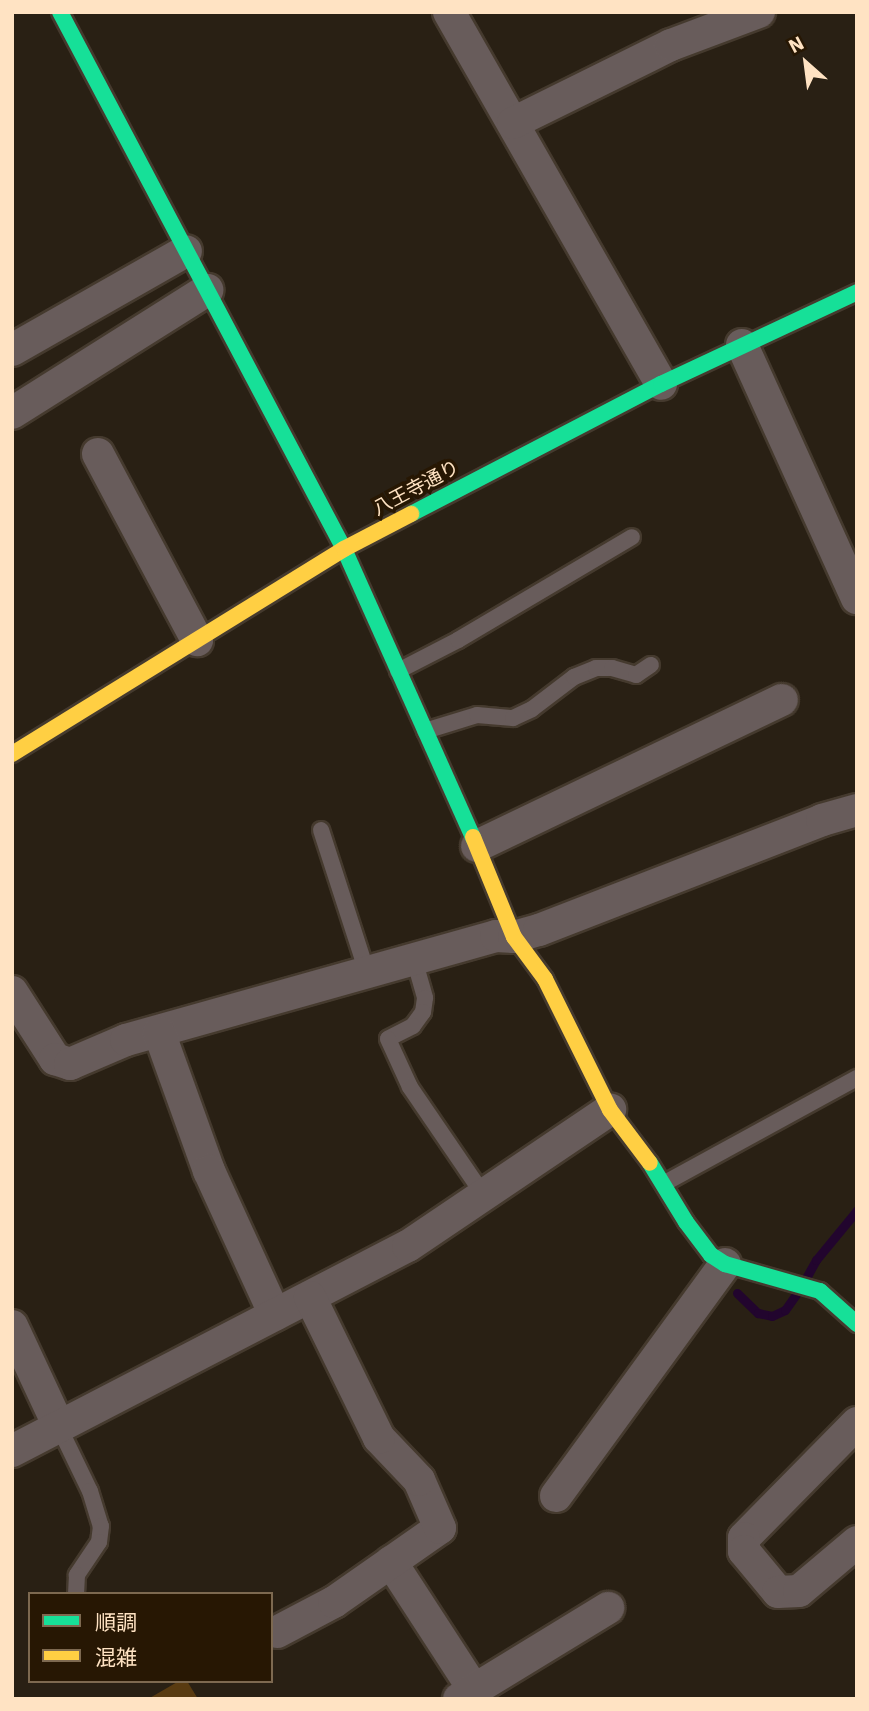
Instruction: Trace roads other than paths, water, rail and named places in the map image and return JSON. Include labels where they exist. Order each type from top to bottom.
[{"type":"street","points":[[60,12],[344,549],[477,846],[514,937],[545,979],[610,1110],[665,1183],[686,1222],[711,1255],[725,1264],[820,1291],[855,1319]]},
{"type":"street","points":[[449,12],[661,384]]},
{"type":"street","points":[[513,123],[671,45],[759,12]]},
{"type":"street","points":[[12,350],[186,251]]},
{"type":"street","points":[[12,413],[207,290]]},
{"type":"street","name":"八王寺通り","points":[[12,754],[344,549],[661,384],[857,292]]},
{"type":"street","points":[[741,345],[857,598]]},
{"type":"street","points":[[98,454],[197,640]]},
{"type":"street","points":[[477,846],[782,701]]},
{"type":"street","points":[[12,992],[55,1059],[70,1064],[126,1040],[496,936],[514,937],[857,810]]},
{"type":"street","points":[[159,1032],[209,1171],[275,1315]]},
{"type":"street","points":[[12,1451],[408,1246],[610,1110]]},
{"type":"street","points":[[555,1496],[725,1264]]},
{"type":"street","points":[[276,1632],[334,1602],[440,1528],[419,1480],[379,1438],[310,1297]]},
{"type":"street","points":[[12,1326],[59,1427]]},
{"type":"street","points":[[854,1433],[744,1538],[744,1552],[778,1592],[799,1591],[857,1542]]},
{"type":"street","points":[[391,1562],[467,1694],[608,1608]]},
{"type":"lane","points":[[398,671],[458,640],[632,537]]},
{"type":"lane","points":[[425,731],[477,715],[513,718],[532,709],[574,677],[596,668],[612,668],[636,675],[651,665]]},
{"type":"lane","points":[[321,830],[367,972]]},
{"type":"lane","points":[[422,957],[416,966],[425,998],[423,1012],[413,1026],[388,1039],[410,1087],[483,1194]]},
{"type":"lane","points":[[665,1183],[857,1078]]},
{"type":"lane","points":[[59,1427],[90,1491],[102,1526],[99,1542],[77,1575],[76,1592]]},
{"type":"waterway","points":[[806,1278],[816,1260],[857,1210]]},
{"type":"waterway","points":[[737,1293],[758,1313],[772,1316],[785,1310],[797,1293]]}]
